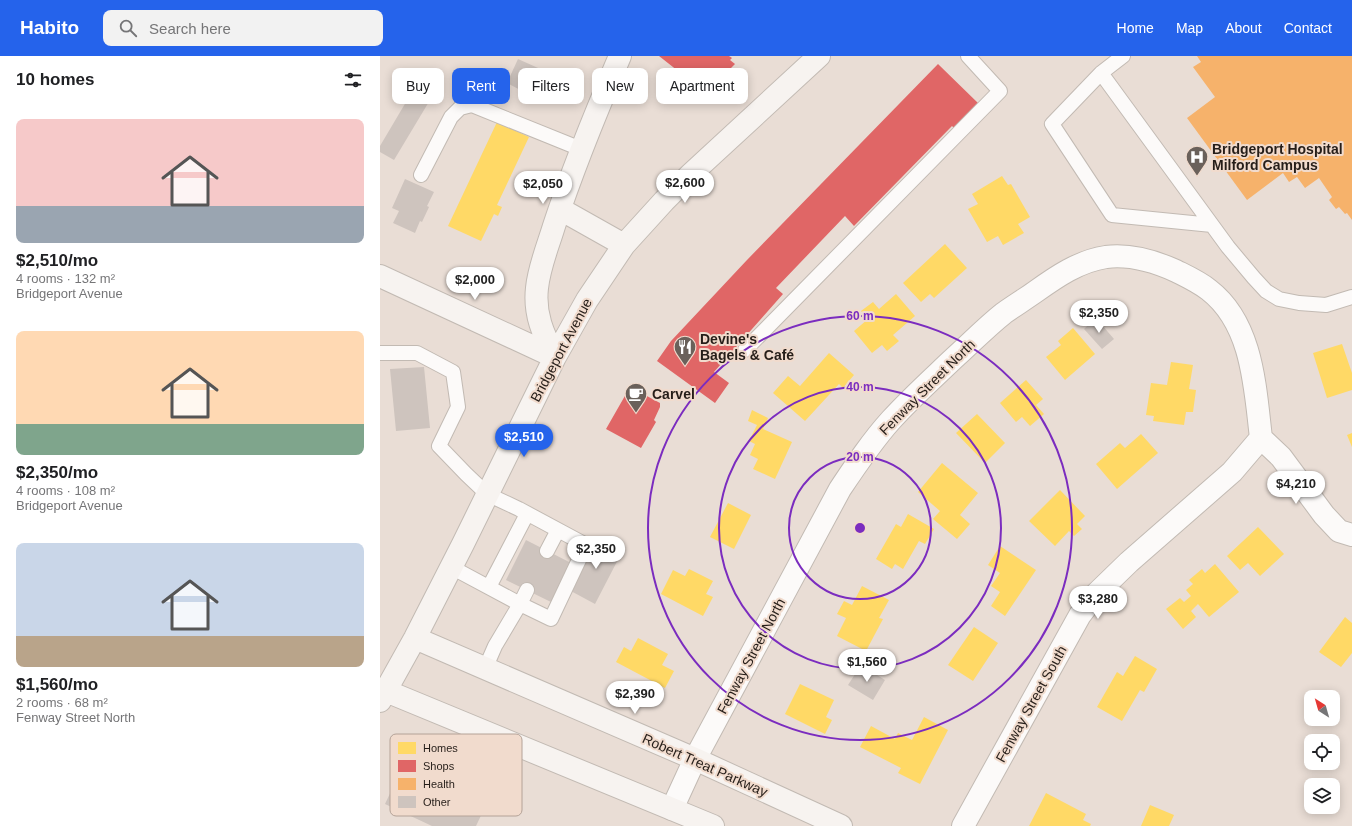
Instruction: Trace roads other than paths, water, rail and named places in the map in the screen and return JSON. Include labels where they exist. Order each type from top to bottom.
[{"type":"main road","points":[[555,357],[539,324],[536,288],[560,209],[581,150],[620,56]]},
{"type":"main road","name":"Bridgeport Avenue","points":[[383,696],[415,638],[555,357],[587,300],[624,245],[691,174],[819,56]]},
{"type":"main road","points":[[560,209],[624,245]]},
{"type":"main road","points":[[380,276],[555,357]]},
{"type":"main road","name":"Robert Treat Parkway","points":[[415,638],[695,760],[841,826]]},
{"type":"main road","points":[[383,696],[480,734]]},
{"type":"main road","points":[[522,750],[713,826]]},
{"type":"street","name":"Fenway Street North","points":[[672,809],[695,760],[840,489],[858,462],[890,421],[984,330],[1004,313],[1054,278],[1085,263],[1105,257],[1124,257],[1144,259],[1170,268],[1195,280],[1210,290],[1234,319],[1242,333],[1247,347],[1256,389],[1261,438]]},
{"type":"street","points":[[1261,438],[1281,457],[1324,515],[1339,531],[1352,535]]},
{"type":"street","name":"Fenway Street South","points":[[963,826],[1080,615],[1092,599],[1129,562],[1232,472],[1261,438]]},
{"type":"lane","points":[[745,350],[1000,91],[968,56]]},
{"type":"lane","points":[[1124,56],[1101,73],[1052,124],[1112,215],[1212,225]]},
{"type":"lane","points":[[1101,73],[1228,247],[1266,291],[1279,299],[1299,304],[1326,305],[1352,297]]},
{"type":"lane","points":[[421,175],[451,117],[460,108],[472,105],[581,150]]},
{"type":"lane","points":[[380,353],[417,353],[453,372],[458,407],[439,446],[487,494],[586,545],[551,619],[451,567]]},
{"type":"lane","points":[[489,587],[527,514]]},
{"type":"lane","points":[[547,551],[558,530]]},
{"type":"lane","points":[[485,669],[495,646],[527,590]]},
{"type":"place","name":"Bridgeport Hospital Milford Campus","points":[[1197,176]]},
{"type":"place","name":"Devine's Bagels & Café","points":[[685,366]]},
{"type":"place","name":"Carvel","points":[[636,414]]}]
